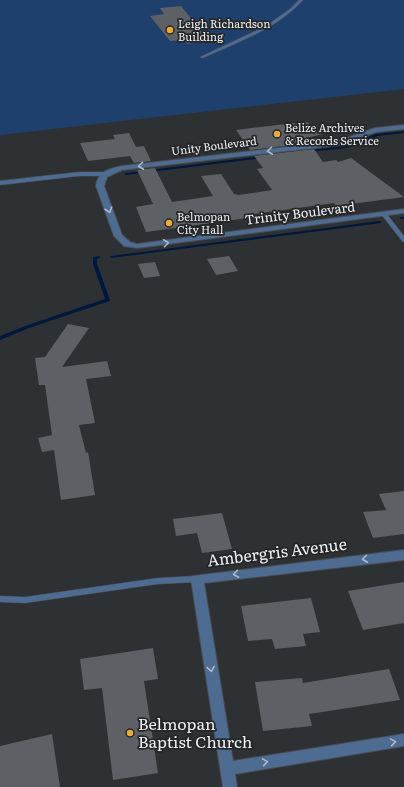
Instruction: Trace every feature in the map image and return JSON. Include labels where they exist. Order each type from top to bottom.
[{"type":"street","name":"Unity Boulevard","points":[[104,174],[122,168],[339,143],[375,130],[404,127]]},
{"type":"street","name":"Trinity Boulevard","points":[[104,174],[100,179],[100,186],[118,236],[127,244],[150,245],[404,211]]},
{"type":"street","name":"Ambergris Avenue","points":[[230,787],[197,579],[404,555]]},
{"type":"street","points":[[226,768],[404,740]]},
{"type":"lane","points":[[202,58],[279,19],[301,0]]},
{"type":"lane","points":[[0,183],[79,174],[104,174]]},
{"type":"lane","points":[[384,214],[404,240]]},
{"type":"lane","points":[[0,600],[25,600],[158,582],[197,579]]},
{"type":"shaded area","points":[[0,0],[404,0],[404,89],[0,135]]},
{"type":"building","name":"Leigh Richardson Building","points":[[181,6],[209,41],[187,44],[184,40],[170,41],[150,16],[164,14],[160,8]]},
{"type":"building","points":[[307,122],[323,134],[306,138],[309,143],[250,150],[236,130],[295,124]]},
{"type":"building","points":[[129,133],[136,147],[144,146],[151,161],[134,163],[130,156],[88,161],[80,143],[115,139],[113,135]]},
{"type":"building","points":[[314,149],[323,162],[336,160],[338,162],[351,158],[404,197],[336,206],[334,203],[254,214],[255,217],[146,232],[136,207],[153,204],[137,170],[155,168],[172,202],[213,196],[201,176],[221,174],[234,194],[239,195],[272,190],[257,169],[263,168],[254,156]]},
{"type":"building","points":[[229,256],[238,271],[216,275],[207,259]]},
{"type":"building","points":[[155,262],[160,276],[144,278],[138,264]]},
{"type":"building","points":[[68,324],[89,328],[62,367],[107,361],[111,376],[86,379],[95,423],[79,425],[86,453],[88,452],[95,495],[61,500],[54,450],[42,452],[38,438],[52,435],[45,385],[39,385],[35,358],[45,357]]},
{"type":"building","points":[[404,491],[404,534],[373,538],[363,512],[386,510],[379,494]]},
{"type":"building","points":[[222,513],[232,549],[202,553],[197,533],[176,536],[173,519]]},
{"type":"building","points":[[404,582],[404,623],[363,630],[348,591]]},
{"type":"building","points":[[311,598],[320,632],[303,634],[306,646],[275,649],[272,639],[248,641],[241,606]]},
{"type":"building","name":"Belmopan Baptist Church","points":[[153,648],[158,679],[144,681],[158,773],[113,780],[102,688],[84,690],[80,659]]},
{"type":"building","points":[[389,669],[400,700],[309,714],[312,726],[263,731],[255,682],[302,678],[303,683]]},
{"type":"building","points":[[52,734],[60,787],[0,787],[0,746]]},
{"type":"waterway","points":[[309,151],[347,147],[377,135],[404,132]]},
{"type":"waterway","points":[[126,174],[263,157]]},
{"type":"waterway","points":[[111,257],[379,222]]},
{"type":"waterway","points":[[0,338],[27,327],[108,300],[95,264],[95,258],[99,257]]},
{"type":"place","name":"Leigh Richardson Building","points":[[170,30]]},
{"type":"place","name":"Belize Archives & Records Service","points":[[277,134]]},
{"type":"place","name":"Belmopan City Hall","points":[[169,223]]},
{"type":"place","name":"Belmopan Baptist Church","points":[[130,733]]}]
